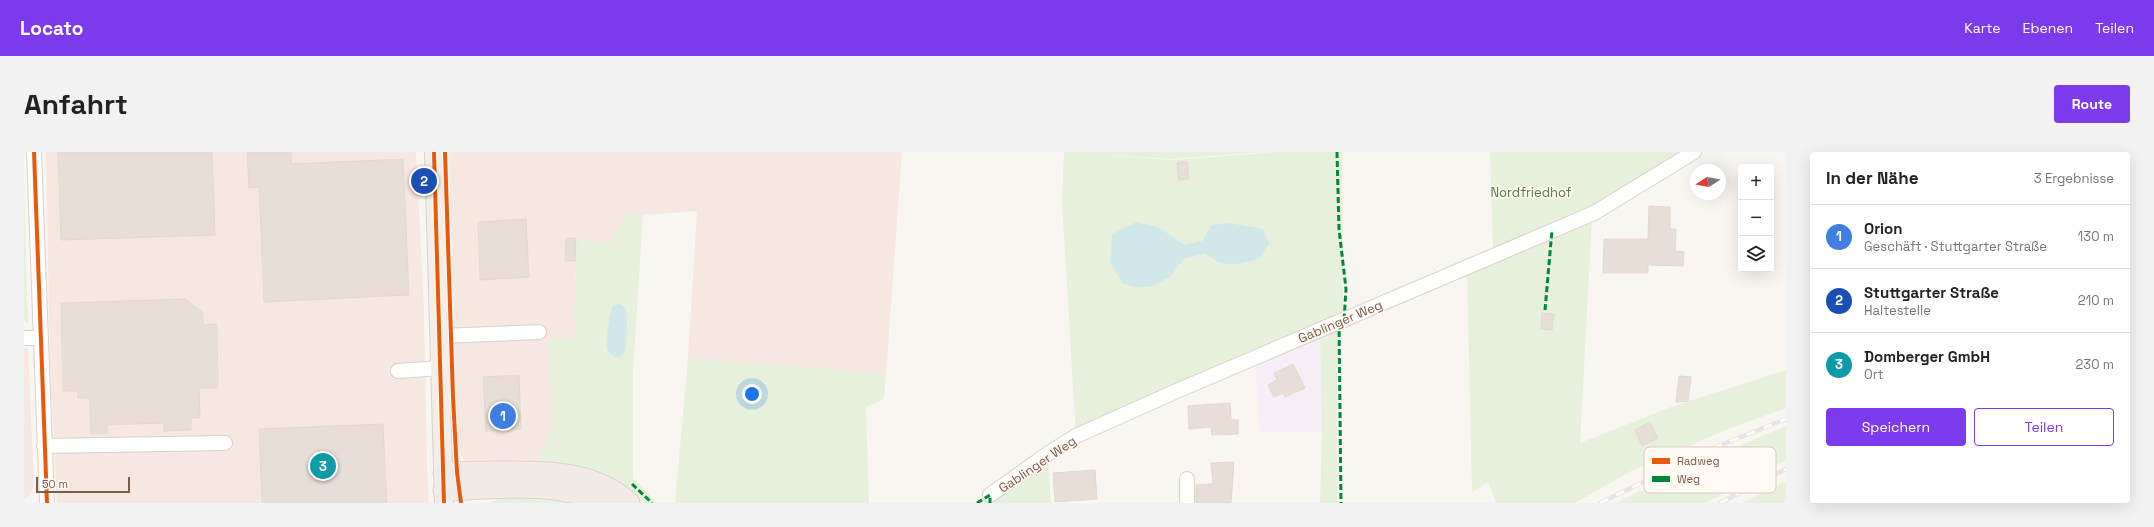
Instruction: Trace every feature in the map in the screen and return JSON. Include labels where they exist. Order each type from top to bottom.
[{"type":"highway","points":[[444,489],[524,472],[552,473],[580,476],[600,483],[619,493],[630,503]]},
{"type":"highway","points":[[444,489],[502,488],[562,490],[593,498],[603,503]]},
{"type":"highway","points":[[480,503],[502,488]]},
{"type":"main road","points":[[434,152],[444,489]]},
{"type":"street","points":[[34,152],[47,503]]},
{"type":"street","name":"Gablinger Weg","points":[[990,495],[1046,455],[1076,436],[1179,390],[1594,213],[1694,152]]},
{"type":"street","points":[[440,336],[539,332]]},
{"type":"street","points":[[24,338],[40,338]]},
{"type":"street","points":[[398,371],[441,368]]},
{"type":"street","points":[[44,446],[225,443]]},
{"type":"street","points":[[1187,479],[1187,503]]},
{"type":"shaded area","points":[[46,152],[416,152],[424,309],[429,503],[57,503],[50,369]]},
{"type":"shaded area","points":[[449,152],[902,152],[886,374],[688,359],[697,211],[643,215],[625,213],[610,245],[577,238],[574,322],[576,338],[548,339],[553,425],[538,463],[474,463],[464,460],[458,452]]},
{"type":"shaded area","points":[[1320,331],[1322,432],[1260,432],[1255,363]]},
{"type":"shaded area","points":[[24,348],[28,348],[34,485],[31,493],[24,500]]},
{"type":"green space","points":[[1064,152],[1263,152],[1172,159],[1075,153],[1173,160],[1274,152],[1342,152],[1343,317],[1076,436],[1062,202]]},
{"type":"green space","name":"Nordfriedhof","points":[[1490,152],[1682,152],[1593,209],[1493,251]]},
{"type":"green space","points":[[24,184],[28,323],[24,320]]},
{"type":"green space","points":[[625,213],[643,215],[633,374],[633,478],[657,503],[642,503],[624,487],[538,463],[553,425],[548,339],[576,337],[574,322],[577,237],[610,245]]},
{"type":"green space","points":[[1592,217],[1580,443],[1671,407],[1786,370],[1786,408],[1728,429],[1686,447],[1644,447],[1644,465],[1631,471],[1575,503],[1496,503],[1488,482],[1472,492],[1467,270]]},
{"type":"green space","points":[[1338,323],[1337,503],[1320,503],[1322,432],[1320,331]]},
{"type":"green space","points":[[688,359],[886,374],[884,399],[866,407],[869,503],[675,503]]},
{"type":"green space","points":[[1786,426],[1786,460],[1776,465],[1776,447],[1737,447]]},
{"type":"green space","points":[[1048,459],[1051,503],[982,503]]},
{"type":"green space","points":[[1786,481],[1786,503],[1743,503],[1763,493],[1776,493],[1776,486]]},
{"type":"green space","points":[[1644,489],[1644,493],[1724,493],[1705,503],[1617,503]]},
{"type":"green space","points":[[515,495],[590,503],[490,503],[504,496]]},
{"type":"water","points":[[1137,222],[1160,228],[1184,245],[1202,241],[1212,225],[1229,223],[1263,229],[1269,243],[1259,259],[1237,264],[1224,264],[1218,262],[1205,253],[1184,259],[1170,277],[1149,287],[1134,287],[1122,283],[1110,262],[1112,234]]},
{"type":"water","points":[[620,304],[626,308],[626,350],[620,357],[614,357],[607,350],[607,335],[613,305]]},
{"type":"building","points":[[58,152],[212,152],[215,235],[61,240]]},
{"type":"building","points":[[247,152],[291,152],[291,164],[403,159],[409,295],[264,302],[259,187],[249,188]]},
{"type":"building","points":[[1187,161],[1189,179],[1179,180],[1177,163]]},
{"type":"building","points":[[1649,206],[1670,207],[1670,229],[1676,229],[1675,251],[1684,252],[1683,266],[1648,265],[1648,273],[1603,273],[1604,239],[1648,239]]},
{"type":"building","points":[[526,219],[529,277],[480,280],[478,222]]},
{"type":"building","points":[[566,238],[576,238],[575,261],[565,261]]},
{"type":"building","points":[[185,299],[203,313],[203,325],[217,324],[218,388],[199,388],[200,418],[191,418],[191,430],[164,431],[164,423],[107,425],[107,434],[91,434],[90,398],[78,398],[78,391],[63,391],[61,303]]},
{"type":"building","points":[[1542,313],[1554,314],[1552,330],[1541,329]]},
{"type":"building","points":[[1293,364],[1305,388],[1285,397],[1283,393],[1274,397],[1268,385],[1277,380],[1274,373]]},
{"type":"building","points":[[519,375],[521,429],[486,431],[483,377]]},
{"type":"building","points":[[1679,376],[1691,377],[1688,401],[1676,402]]},
{"type":"building","points":[[1230,403],[1231,420],[1238,420],[1238,434],[1212,435],[1211,427],[1189,429],[1188,406]]},
{"type":"building","points":[[1650,422],[1658,438],[1642,446],[1635,430]]},
{"type":"building","points":[[383,424],[387,503],[262,503],[259,429]]},
{"type":"building","points":[[1234,462],[1231,503],[1196,503],[1196,485],[1213,484],[1211,463]]},
{"type":"building","points":[[1095,470],[1097,499],[1055,502],[1053,473]]},
{"type":"railway","points":[[1716,447],[1786,419]]},
{"type":"railway","points":[[1776,474],[1786,469]]},
{"type":"railway","points":[[1600,503],[1644,482]]},
{"type":"railway","points":[[1720,503],[1739,493]]},
{"type":"marked path","points":[[1337,152],[1339,229],[1346,289],[1344,320]]},
{"type":"marked path","points":[[1545,310],[1552,230]]},
{"type":"marked path","points":[[1339,322],[1341,503]]},
{"type":"marked path","points":[[632,484],[652,503]]},
{"type":"marked path","points":[[977,503],[990,495],[990,503]]},
{"type":"cycle path","points":[[34,152],[47,503]]},
{"type":"cycle path","points":[[434,152],[444,503]]},
{"type":"cycle path","points":[[445,152],[453,397],[457,472],[461,503]]},
{"type":"place","name":"Stuttgarter Straße","points":[[424,181]]},
{"type":"place","name":"Orion","points":[[503,416]]},
{"type":"place","name":"Domberger GmbH","points":[[323,466]]}]
